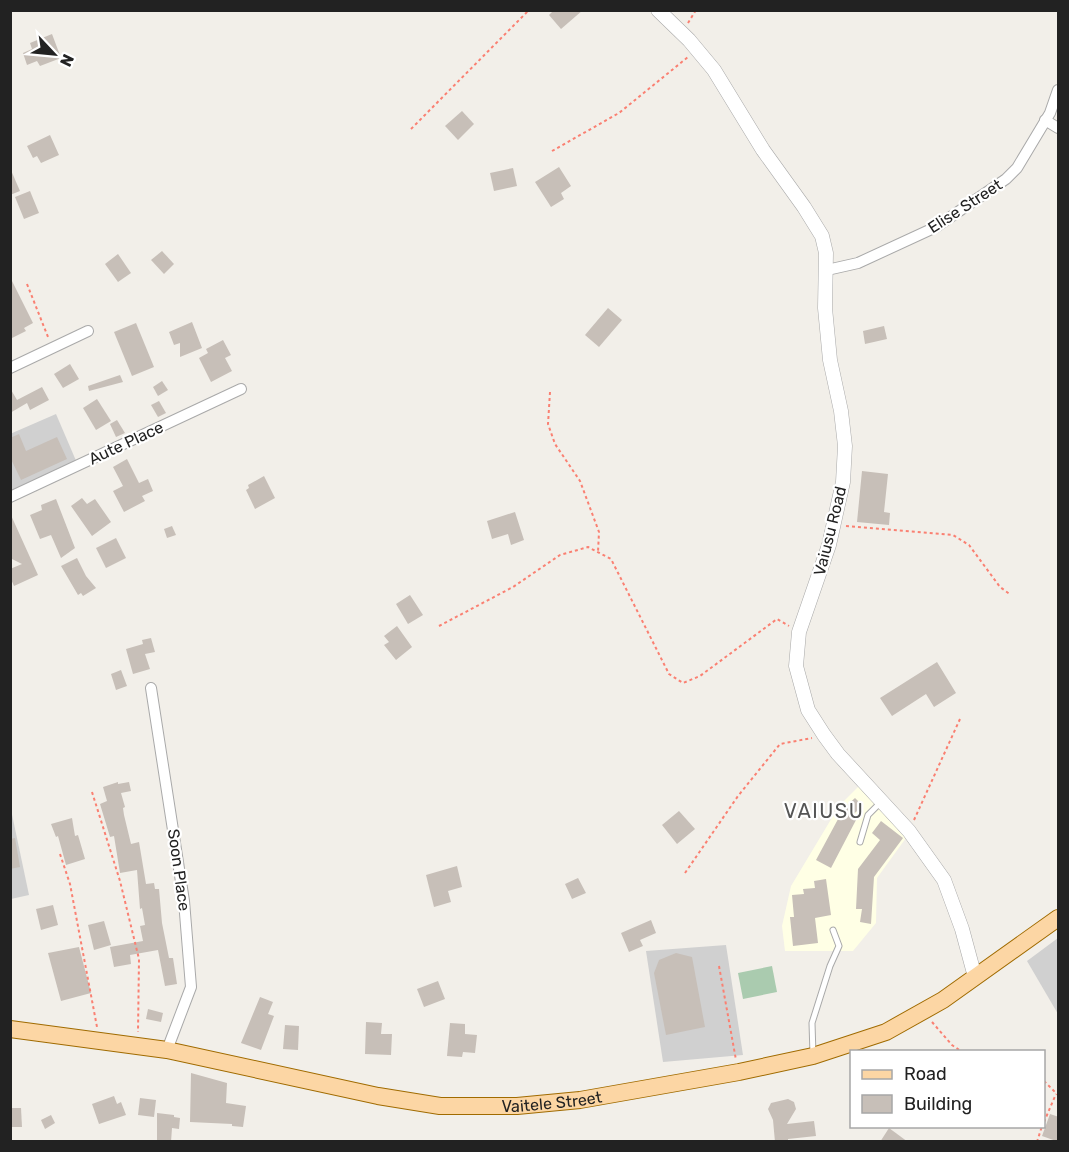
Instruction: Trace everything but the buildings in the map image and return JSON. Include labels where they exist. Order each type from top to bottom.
[{"type":"main road","name":"Vaitele Street","points":[[10,1029],[167,1050],[378,1096],[440,1106],[517,1106],[580,1100],[738,1072],[813,1056],[886,1032],[943,1000],[1059,918]]},
{"type":"street","name":"Vaiusu Road","points":[[658,10],[714,70],[763,150],[822,236],[826,253],[825,308],[830,360],[841,411],[845,446],[843,482],[834,525],[799,632],[797,673],[808,710],[824,735],[838,754],[909,831],[944,880],[962,929],[975,977]]},
{"type":"street","name":"Elise Street","points":[[827,270],[858,263],[936,227],[1006,179],[1017,168],[1045,120],[1059,90]]},
{"type":"street","points":[[1045,120],[1059,128]]},
{"type":"street","points":[[10,368],[88,331]]},
{"type":"street","name":"Aute Place","points":[[10,497],[241,389]]},
{"type":"street","name":"Soon Place","points":[[151,688],[184,901],[191,987],[167,1050]]},
{"type":"lane","points":[[860,842],[868,815],[882,801]]},
{"type":"lane","points":[[813,1056],[812,1023],[830,966],[839,946],[833,930]]},
{"type":"path","points":[[411,129],[529,10]]},
{"type":"path","points":[[552,151],[620,113],[697,50]]},
{"type":"path","points":[[27,284],[52,348]]},
{"type":"path","points":[[550,392],[548,424],[555,444],[580,481],[599,532],[598,552]]},
{"type":"path","points":[[834,525],[894,532],[953,535],[969,545],[1000,587],[1011,595]]},
{"type":"path","points":[[439,626],[513,587],[560,555],[588,547],[611,559],[669,674],[683,683],[700,676],[777,619],[799,632]]},
{"type":"path","points":[[909,831],[960,718]]},
{"type":"path","points":[[685,873],[738,796],[780,744],[824,735]]},
{"type":"path","points":[[92,792],[120,881],[139,959],[137,1047]]},
{"type":"path","points":[[60,854],[70,884],[100,1041]]},
{"type":"path","points":[[719,966],[738,1072]]},
{"type":"path","points":[[923,1011],[952,1045],[959,1050]]},
{"type":"path","points":[[1045,1083],[1057,1095],[1045,1120]]},
{"type":"shaded area","points":[[56,414],[77,463],[11,492],[10,434]]},
{"type":"shaded area","points":[[861,784],[906,838],[877,878],[876,923],[853,951],[785,951],[782,926],[791,886],[839,806]]},
{"type":"shaded area","points":[[10,805],[29,895],[11,899],[10,899]]},
{"type":"shaded area","points":[[1058,938],[1058,1014],[1027,961]]},
{"type":"shaded area","points":[[726,945],[743,1055],[663,1062],[646,951]]},
{"type":"shaded area","points":[[772,966],[777,992],[743,999],[738,973]]},
{"type":"district","name":"VAIUSU","points":[[824,811]]}]
